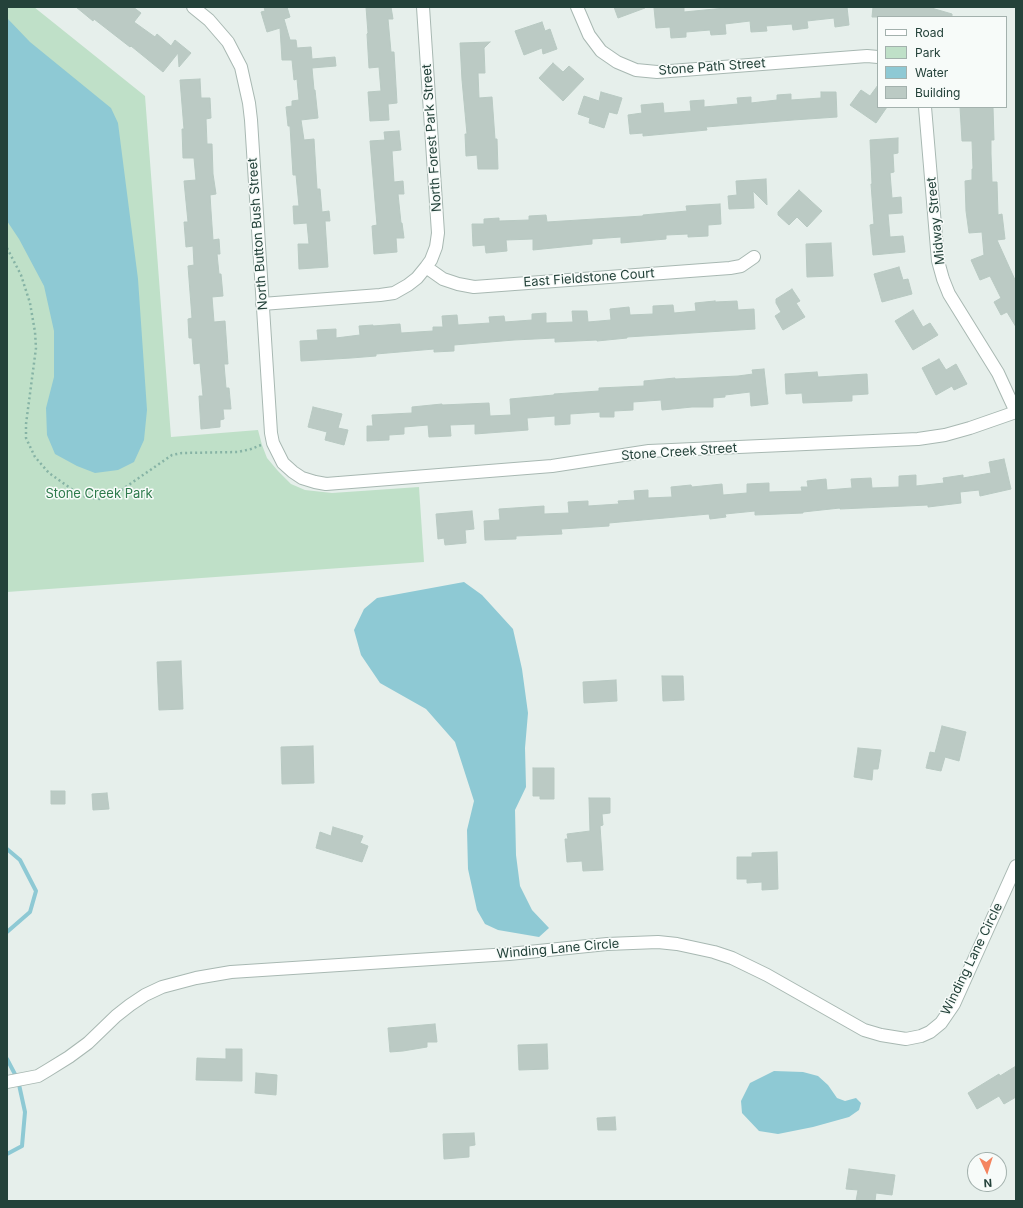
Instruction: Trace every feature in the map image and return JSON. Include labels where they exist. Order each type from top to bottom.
[{"type":"street","name":"North Button Bush Street","points":[[193,7],[209,20],[228,42],[241,67],[249,103],[271,433],[278,454],[283,463],[293,472]]},
{"type":"street","name":"North Forest Park Street","points":[[262,304],[394,293],[417,278],[426,267],[436,247],[438,232],[423,7]]},
{"type":"street","name":"Stone Path Street","points":[[577,7],[589,35],[601,51],[617,62],[636,70],[657,72],[867,56],[877,57]]},
{"type":"street","name":"Midway Street","points":[[925,108],[938,261],[943,279],[949,294],[998,373],[1016,412]]},
{"type":"street","name":"East Fieldstone Court","points":[[426,267],[444,279],[458,284],[474,287],[730,268],[741,266],[754,257]]},
{"type":"street","name":"Stone Creek Street","points":[[293,472],[302,478],[326,484],[552,466],[648,452],[918,439],[945,435],[1016,412]]},
{"type":"street","name":"Winding Lane Circle","points":[[7,1082],[38,1076],[69,1057],[88,1043],[116,1016],[145,995],[162,987],[196,978],[231,972],[514,954],[607,944],[658,942],[683,945],[714,952],[732,958],[767,975],[864,1030],[881,1035],[906,1039],[921,1036],[930,1032],[941,1023],[954,1004],[1016,866]]},
{"type":"path","points":[[7,248],[23,282],[30,304],[35,332],[36,348],[26,424],[26,438],[35,457],[49,473],[80,495],[101,499],[117,493],[172,455],[182,453],[238,452],[262,445]]},
{"type":"green space","name":"Stone Creek Park","points":[[7,7],[34,7],[145,96],[171,437],[258,430],[267,458],[291,484],[305,490],[332,493],[419,487],[424,562],[7,592]]},
{"type":"water","points":[[7,18],[30,42],[111,108],[118,123],[138,279],[147,410],[144,440],[134,462],[118,470],[95,473],[77,466],[55,454],[47,435],[46,408],[54,377],[54,331],[44,286],[19,239],[7,221]]},
{"type":"water","points":[[464,582],[482,595],[513,629],[522,669],[528,713],[525,748],[526,787],[515,810],[516,855],[520,886],[532,910],[549,928],[539,937],[498,930],[485,924],[477,910],[468,869],[467,830],[474,801],[455,742],[426,709],[380,683],[361,655],[354,630],[364,609],[377,598]]},
{"type":"water","points":[[774,1071],[803,1072],[818,1076],[828,1085],[837,1098],[845,1101],[856,1098],[861,1103],[859,1110],[849,1117],[813,1127],[778,1134],[759,1131],[742,1113],[741,1101],[750,1083]]},
{"type":"building","points":[[76,7],[133,7],[141,13],[134,22],[155,37],[157,34],[171,46],[175,40],[191,53],[179,67],[178,53],[163,72],[131,46],[130,47],[94,19],[93,21]]},
{"type":"building","points":[[264,7],[287,7],[290,17],[284,19],[290,40],[296,40],[297,48],[311,47],[312,59],[335,57],[336,66],[312,68],[318,118],[301,120],[304,140],[314,139],[317,189],[320,189],[322,212],[329,211],[330,221],[325,221],[328,267],[299,269],[298,244],[309,244],[307,223],[294,224],[293,206],[299,206],[296,175],[293,175],[290,126],[288,126],[286,107],[292,106],[292,101],[299,100],[297,79],[294,80],[292,60],[282,60],[280,28],[267,32],[261,12],[265,11]]},
{"type":"building","points":[[366,7],[391,7],[393,19],[388,19],[391,52],[394,52],[397,103],[388,104],[389,120],[370,121],[368,92],[381,91],[379,67],[369,68]]},
{"type":"building","points":[[614,7],[645,7],[645,8],[618,18]]},
{"type":"building","points":[[684,7],[684,12],[735,7],[847,7],[849,25],[835,27],[834,18],[807,21],[808,28],[793,30],[792,24],[766,26],[767,31],[751,32],[750,21],[725,24],[726,34],[711,35],[710,30],[686,32],[686,37],[671,38],[670,27],[656,28],[654,8]]},
{"type":"building","points":[[873,7],[928,7],[952,14],[952,16],[872,17]]},
{"type":"building","points":[[542,22],[545,31],[550,29],[557,49],[543,54],[542,48],[524,55],[515,31]]},
{"type":"building","points":[[490,42],[484,48],[485,73],[478,73],[479,98],[492,97],[495,139],[497,139],[498,169],[478,169],[477,155],[466,156],[465,134],[467,134],[460,43]]},
{"type":"building","points":[[553,63],[563,72],[569,66],[584,79],[563,101],[539,78]]},
{"type":"building","points":[[200,79],[201,98],[210,98],[211,118],[206,119],[207,144],[212,144],[213,174],[216,194],[210,195],[211,211],[213,240],[219,239],[220,254],[217,254],[223,296],[212,297],[214,322],[225,321],[228,364],[224,364],[226,388],[229,388],[231,409],[223,409],[224,419],[220,420],[220,427],[201,429],[199,396],[203,396],[200,363],[194,364],[192,338],[189,338],[188,319],[192,318],[188,266],[194,265],[193,246],[186,247],[184,222],[188,222],[184,181],[196,180],[194,158],[183,158],[182,129],[184,129],[180,80]]},
{"type":"building","points":[[877,86],[877,108],[886,108],[876,123],[850,105],[861,90],[870,96]]},
{"type":"building","points":[[601,92],[622,98],[617,114],[609,112],[604,128],[589,123],[590,118],[578,114],[584,96],[599,101]]},
{"type":"building","points":[[821,92],[836,92],[837,117],[706,127],[707,130],[643,136],[643,133],[630,134],[628,115],[642,113],[641,105],[663,103],[664,113],[691,111],[690,101],[704,100],[704,107],[738,104],[737,98],[751,97],[751,103],[777,100],[777,95],[791,94],[791,100],[821,98]]},
{"type":"building","points":[[960,108],[993,108],[994,140],[991,140],[992,182],[997,182],[998,215],[1002,214],[1005,239],[997,240],[1016,282],[1016,327],[1007,312],[1001,315],[994,302],[1001,298],[990,276],[980,280],[971,260],[984,255],[982,232],[969,233],[966,211],[965,181],[972,180],[972,141],[962,141]]},
{"type":"building","points":[[399,131],[401,150],[392,151],[394,182],[403,181],[404,194],[398,194],[404,238],[396,238],[397,252],[374,254],[372,226],[377,225],[370,141],[385,140],[384,132]]},
{"type":"building","points":[[898,138],[898,153],[893,154],[894,172],[890,173],[892,198],[901,197],[902,213],[888,214],[890,237],[903,236],[905,252],[873,255],[870,225],[874,224],[870,140]]},
{"type":"building","points":[[766,179],[767,205],[753,191],[754,208],[729,209],[728,196],[737,195],[736,181]]},
{"type":"building","points":[[799,190],[822,211],[807,227],[797,217],[789,225],[778,215],[778,212]]},
{"type":"building","points":[[720,204],[721,224],[708,225],[708,236],[688,237],[688,234],[666,235],[666,239],[621,243],[621,237],[592,239],[592,244],[533,250],[533,239],[506,240],[507,251],[486,253],[485,245],[473,246],[472,224],[484,224],[484,219],[499,218],[499,221],[529,220],[529,216],[546,215],[547,222],[643,216],[687,211],[686,206]]},
{"type":"building","points":[[831,243],[833,276],[807,277],[806,244]]},
{"type":"building","points":[[899,267],[903,280],[908,279],[912,294],[882,302],[874,274]]},
{"type":"building","points":[[792,289],[800,301],[796,303],[805,317],[783,330],[775,316],[781,312],[776,303],[776,299]]},
{"type":"building","points":[[737,301],[738,310],[754,309],[755,329],[627,337],[597,341],[555,342],[555,338],[514,340],[454,345],[454,351],[434,352],[434,349],[376,354],[376,356],[301,361],[300,341],[318,340],[317,330],[336,329],[336,338],[360,335],[359,326],[400,324],[401,333],[433,331],[433,327],[443,327],[442,316],[457,315],[458,325],[490,323],[489,317],[504,316],[505,322],[532,320],[532,314],[546,313],[546,323],[573,322],[572,311],[587,311],[588,322],[611,320],[610,309],[629,307],[630,315],[653,314],[653,306],[673,305],[674,313],[696,311],[695,303]]},
{"type":"building","points":[[913,310],[923,327],[930,323],[938,335],[913,350],[895,321]]},
{"type":"building","points":[[939,359],[946,370],[956,364],[967,384],[954,390],[952,386],[936,395],[922,368]]},
{"type":"building","points":[[764,369],[768,404],[751,406],[750,392],[713,398],[713,407],[692,407],[662,410],[661,400],[633,402],[633,410],[614,411],[614,417],[600,417],[600,412],[570,414],[570,424],[555,425],[555,416],[527,418],[528,430],[475,434],[475,424],[450,425],[451,436],[429,437],[428,425],[404,427],[404,434],[389,435],[389,440],[367,441],[367,426],[373,426],[372,415],[412,413],[412,407],[442,404],[489,403],[490,416],[511,415],[510,399],[599,391],[599,388],[644,386],[644,381],[675,378],[738,376],[753,374],[752,370]]},
{"type":"building","points":[[817,372],[818,377],[867,374],[868,394],[852,395],[852,401],[803,403],[802,393],[786,394],[785,374]]},
{"type":"building","points":[[313,407],[342,414],[338,428],[348,430],[344,445],[325,440],[327,432],[308,427]]},
{"type":"building","points":[[1004,459],[1011,489],[980,496],[979,490],[960,492],[961,503],[928,507],[928,505],[840,508],[803,513],[755,515],[755,511],[725,514],[726,517],[710,519],[709,514],[609,523],[609,526],[561,529],[562,534],[516,536],[516,539],[485,540],[484,521],[500,520],[499,509],[544,506],[544,514],[569,513],[568,502],[588,501],[588,506],[619,504],[618,501],[635,500],[634,491],[648,490],[648,498],[672,497],[671,487],[691,485],[692,487],[722,484],[723,495],[747,493],[747,484],[769,483],[769,492],[802,491],[801,487],[808,487],[807,481],[826,479],[827,490],[852,488],[851,479],[871,478],[872,488],[899,487],[899,476],[916,475],[916,486],[944,483],[943,478],[963,475],[963,478],[991,473],[989,462]]},
{"type":"building","points":[[472,511],[474,529],[465,530],[466,543],[445,545],[444,538],[438,539],[436,514]]},
{"type":"building","points":[[181,661],[183,709],[159,710],[157,662]]},
{"type":"building","points":[[662,676],[683,676],[684,700],[663,701]]},
{"type":"building","points":[[616,680],[617,701],[584,703],[583,682]]},
{"type":"building","points":[[942,726],[966,732],[959,761],[945,757],[941,771],[926,768],[930,752],[935,753]]},
{"type":"building","points":[[313,746],[314,783],[282,784],[281,747]]},
{"type":"building","points":[[858,748],[881,750],[878,769],[873,769],[872,780],[854,777]]},
{"type":"building","points":[[533,768],[554,768],[554,799],[540,799],[540,796],[533,796]]},
{"type":"building","points":[[51,791],[65,791],[65,804],[51,804]]},
{"type":"building","points":[[107,793],[109,809],[93,810],[92,794]]},
{"type":"building","points":[[589,798],[610,798],[610,813],[602,814],[603,825],[600,826],[603,870],[583,871],[582,861],[567,862],[565,839],[568,839],[567,834],[590,831]]},
{"type":"building","points":[[333,827],[363,836],[360,843],[368,846],[362,862],[316,848],[320,832],[331,836]]},
{"type":"building","points":[[777,852],[778,889],[762,890],[762,882],[747,883],[747,879],[737,879],[737,857],[752,857],[752,853]]},
{"type":"building","points":[[435,1024],[437,1042],[427,1042],[427,1047],[390,1052],[388,1028]]},
{"type":"building","points":[[547,1044],[548,1069],[519,1070],[518,1045]]},
{"type":"building","points":[[226,1049],[242,1049],[242,1081],[196,1080],[197,1058],[226,1059]]},
{"type":"building","points":[[1016,1066],[1016,1097],[1004,1104],[999,1096],[977,1109],[968,1093],[999,1074],[1000,1076]]},
{"type":"building","points":[[256,1073],[277,1075],[276,1095],[255,1093]]},
{"type":"building","points":[[615,1117],[616,1130],[598,1130],[597,1118]]},
{"type":"building","points":[[474,1133],[475,1145],[469,1146],[469,1157],[444,1159],[443,1134]]},
{"type":"building","points":[[849,1169],[895,1175],[892,1195],[876,1193],[875,1201],[856,1201],[858,1190],[846,1189]]},
{"type":"waterway","points":[[7,849],[20,860],[36,891],[30,912],[7,932]]},
{"type":"waterway","points":[[7,1059],[18,1080],[25,1112],[22,1146],[7,1154]]}]
